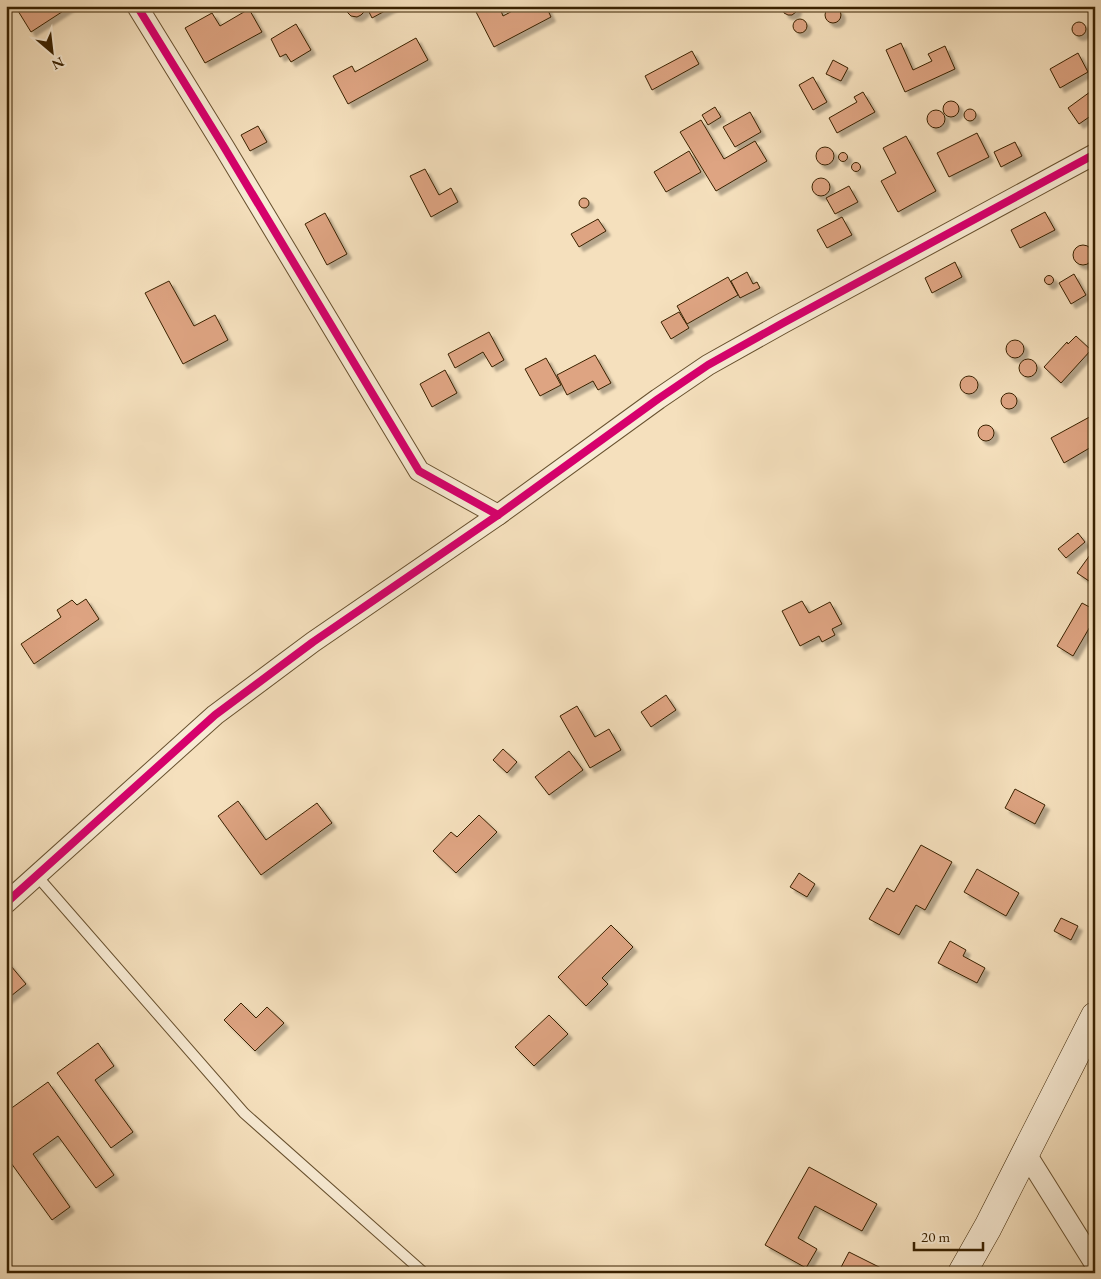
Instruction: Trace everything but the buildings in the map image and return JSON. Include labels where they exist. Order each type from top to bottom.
[{"type":"main road","points":[[962,1273],[988,1227],[1095,1016]]},
{"type":"street","points":[[137,6],[250,189],[419,471],[498,516]]},
{"type":"street","points":[[6,903],[215,715],[312,642],[498,516],[658,399],[708,365],[1095,154]]},
{"type":"street","points":[[1025,1152],[1095,1264]]},
{"type":"lane","points":[[37,876],[244,1113],[424,1273]]},
{"type":"cycle path","points":[[137,6],[419,471],[498,515]]},
{"type":"cycle path","points":[[6,903],[215,715],[313,642],[498,515],[658,399],[708,365],[1095,154]]}]
